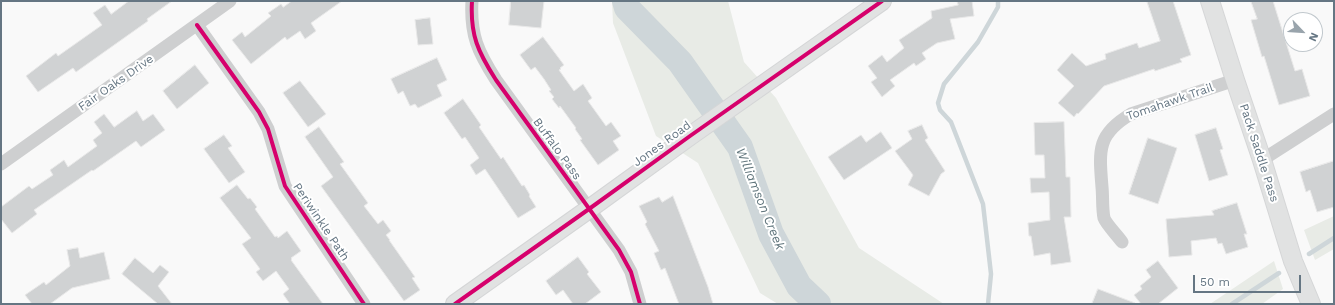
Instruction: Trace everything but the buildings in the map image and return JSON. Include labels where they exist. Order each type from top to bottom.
[{"type":"street","name":"Fair Oaks Drive","points":[[1,164],[230,1]]},
{"type":"street","name":"Buffalo Pass","points":[[472,1],[473,25],[476,43],[484,62],[619,250],[631,272],[640,304]]},
{"type":"street","name":"Jones Road","points":[[455,304],[882,1]]},
{"type":"street","name":"Pack Saddle Pass","points":[[1210,1],[1293,261],[1311,304]]},
{"type":"street","name":"Periwinkle Path","points":[[197,25],[259,112],[268,128],[285,186],[364,304]]},
{"type":"street","name":"Tomahawk Trail","points":[[1122,242],[1104,219],[1100,164],[1101,148],[1107,134],[1118,122],[1131,114],[1235,80]]},
{"type":"street","points":[[1262,160],[1334,114]]},
{"type":"shaded area","points":[[612,1],[728,1],[744,62],[776,98],[859,248],[944,304],[778,304],[760,293],[698,163],[656,136],[613,23]]},
{"type":"shaded area","points":[[1334,216],[1334,249],[1315,260],[1304,230]]},
{"type":"shaded area","points":[[1274,261],[1283,289],[1262,304],[1210,304]]},
{"type":"waterway","name":"Williamson Creek","points":[[625,1],[627,8],[680,62],[740,147],[771,234],[799,286],[818,304]]},
{"type":"waterway","points":[[988,304],[991,274],[983,204],[951,122],[940,110],[938,103],[944,84],[978,42],[998,7],[998,1]]},
{"type":"waterway","points":[[1309,254],[1334,238]]},
{"type":"waterway","points":[[1232,304],[1279,273]]},
{"type":"cycle path","points":[[472,1],[472,24],[476,43],[484,61],[496,80],[619,250],[631,272],[640,304]]},
{"type":"cycle path","points":[[455,304],[882,1]]},
{"type":"cycle path","points":[[197,25],[259,112],[268,129],[285,186],[364,304]]}]
